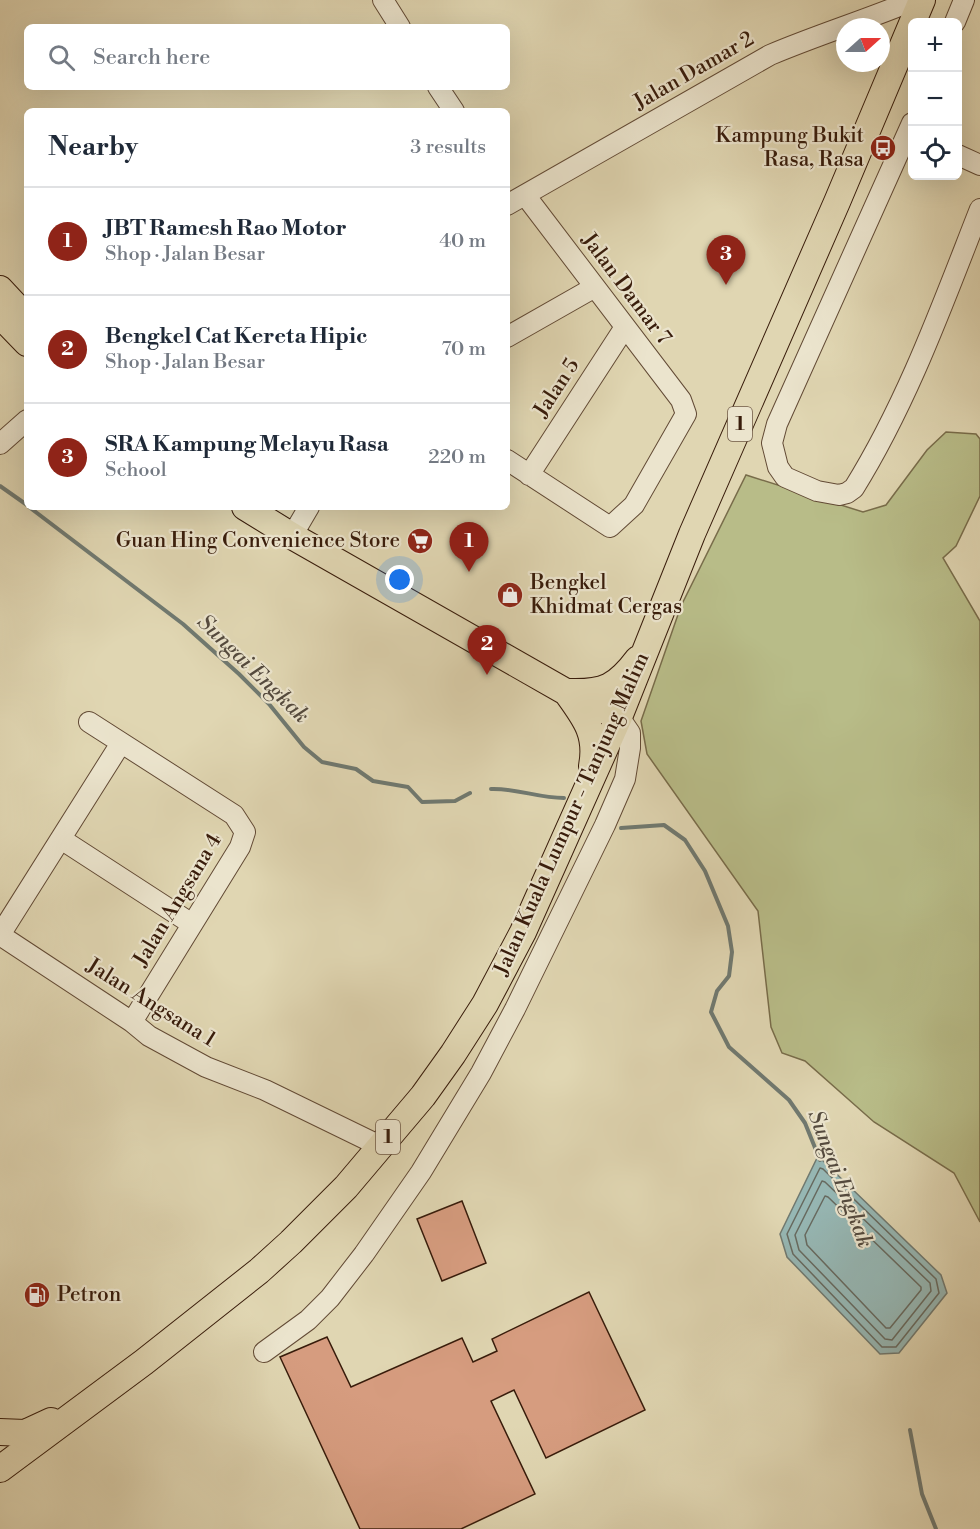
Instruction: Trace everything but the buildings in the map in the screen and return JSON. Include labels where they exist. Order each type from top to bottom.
[{"type":"main road","name":"Jalan Kuala Lumpur - Tanjung Malim","points":[[0,1469],[144,1362],[260,1271],[346,1188],[423,1096],[485,1004],[524,932],[619,717],[692,534],[837,202],[905,62],[922,0]]},
{"type":"main road","points":[[0,271],[24,297]]},
{"type":"main road","points":[[0,289],[24,315]]},
{"type":"main road","points":[[0,315],[24,340]]},
{"type":"main road","points":[[250,510],[566,692],[619,717]]},
{"type":"main road","points":[[566,692],[587,693],[603,690],[630,669],[647,647]]},
{"type":"main road","points":[[566,692],[586,720],[595,743],[589,784]]},
{"type":"main road","points":[[0,1432],[25,1433],[84,1406]]},
{"type":"street","points":[[383,0],[398,24]]},
{"type":"street","name":"Jalan Damar 2","points":[[513,200],[770,55],[914,0]]},
{"type":"street","points":[[957,18],[964,0]]},
{"type":"street","points":[[440,90],[451,108]]},
{"type":"street","points":[[908,137],[777,424],[772,442],[778,467],[785,477],[817,491],[839,495],[848,493],[854,488],[894,415],[929,338],[980,209]]},
{"type":"street","points":[[962,157],[980,165]]},
{"type":"street","name":"Jalan Damar 7","points":[[513,200],[595,287],[681,400],[686,414],[634,505],[610,527],[529,475]]},
{"type":"street","points":[[510,335],[595,287]]},
{"type":"street","name":"Jalan 5","points":[[529,475],[626,327]]},
{"type":"street","points":[[0,444],[24,423]]},
{"type":"street","points":[[510,462],[529,475]]},
{"type":"street","points":[[292,536],[307,510]]},
{"type":"street","points":[[264,1352],[308,1320],[330,1298],[364,1254],[421,1172],[481,1072],[515,1009],[605,825],[625,779],[630,733],[619,717]]},
{"type":"street","points":[[0,935],[121,744],[89,722]]},
{"type":"street","name":"Jalan Angsana 4","points":[[121,744],[234,815],[245,832],[240,847],[132,1022]]},
{"type":"street","points":[[61,839],[192,924]]},
{"type":"street","name":"Jalan Angsana 1","points":[[0,935],[132,1022],[149,1036],[206,1067],[265,1090],[380,1146]]},
{"type":"green space","points":[[946,432],[976,434],[980,439],[980,496],[956,546],[943,558],[980,621],[980,1222],[954,1173],[874,1122],[805,1061],[782,1053],[771,1027],[758,911],[647,754],[641,721],[681,606],[746,475],[863,512],[886,505],[927,450]]},
{"type":"water","points":[[818,1156],[941,1275],[947,1293],[899,1353],[880,1354],[787,1257],[780,1234]]},
{"type":"waterway","name":"Sungai Engkak","points":[[0,486],[24,503]]},
{"type":"waterway","name":"Sungai Engkak","points":[[33,510],[183,624],[239,674],[269,704],[304,747],[322,762],[356,769],[373,781],[408,787],[422,802],[455,801],[470,793]]},
{"type":"waterway","name":"Sungai Engkak","points":[[491,789],[564,798]]},
{"type":"waterway","name":"Sungai Engkak","points":[[621,828],[664,825],[685,840],[705,871],[728,926],[732,952],[729,976],[717,991],[711,1012],[729,1047],[789,1100],[805,1123],[820,1160]]},
{"type":"waterway","name":"Sungai Engkak","points":[[910,1430],[922,1494],[936,1529]]},
{"type":"place","name":"Kampung Bukit Rasa, Rasa","points":[[883,148]]},
{"type":"place","name":"SRA Kampung Melayu Rasa","points":[[726,285]]},
{"type":"place","name":"Guan Hing Convenience Store","points":[[420,541]]},
{"type":"place","name":"JBT Ramesh Rao Motor","points":[[469,572]]},
{"type":"place","name":"Bengkel Khidmat Cergas","points":[[510,595]]},
{"type":"place","name":"Bengkel Cat Kereta Hipic","points":[[487,675]]},
{"type":"place","name":"Petron","points":[[37,1295]]}]
